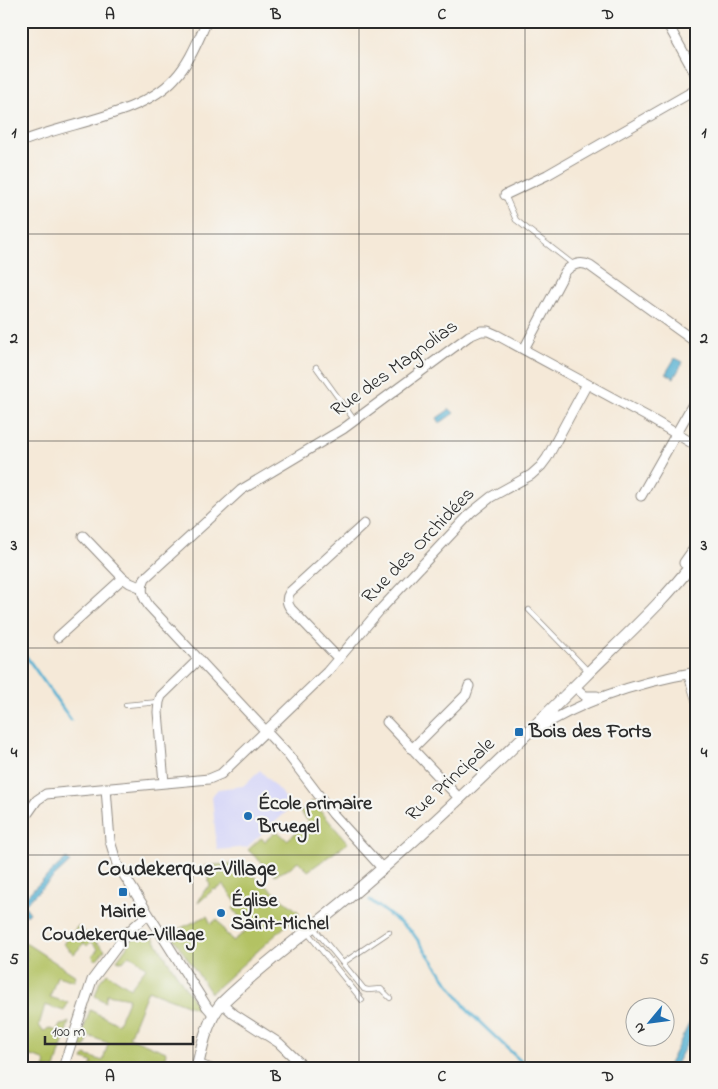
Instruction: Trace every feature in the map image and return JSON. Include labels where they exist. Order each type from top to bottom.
[{"type":"street","points":[[21,142],[134,105],[152,96],[168,85],[179,73],[207,21]]},
{"type":"street","points":[[666,21],[697,77]]},
{"type":"street","points":[[505,195],[553,171],[697,89]]},
{"type":"street","points":[[524,349],[565,272],[574,265],[588,264],[697,343]]},
{"type":"street","name":"Rue des Magnolias","points":[[142,588],[145,578],[235,495],[253,482],[355,421],[462,341],[477,332],[488,331],[524,349],[697,446]]},
{"type":"street","name":"Rue des Orchidées","points":[[21,824],[37,800],[42,795],[50,793],[210,779],[217,776],[267,731],[339,659],[379,611],[471,513],[491,497],[531,475],[541,466],[587,384]]},
{"type":"street","points":[[641,496],[697,397]]},
{"type":"street","points":[[339,659],[292,609],[288,604],[288,597],[290,592],[364,524]]},
{"type":"street","points":[[83,536],[123,578],[142,588],[142,595],[149,606],[294,761],[333,814],[382,868]]},
{"type":"street","name":"Rue Principale","points":[[649,612],[697,546]]},
{"type":"street","name":"Rue Principale","points":[[198,1065],[214,1014],[222,1003],[382,868],[460,799],[649,612],[676,584],[697,558]]},
{"type":"street","points":[[58,638],[123,578]]},
{"type":"street","points":[[164,783],[158,712],[159,702],[165,692],[199,659]]},
{"type":"street","points":[[519,742],[549,722],[607,694],[635,685],[697,672]]},
{"type":"street","points":[[412,749],[466,694],[469,686]]},
{"type":"street","points":[[574,686],[582,695],[588,697],[607,694]]},
{"type":"street","points":[[566,695],[575,703],[584,704]]},
{"type":"street","points":[[388,722],[460,799]]},
{"type":"street","points":[[106,788],[110,841],[115,861],[207,1007],[214,1014]]},
{"type":"street","points":[[62,1068],[92,980],[128,932],[148,914]]},
{"type":"street","points":[[222,1003],[234,1014],[279,1043],[305,1068]]},
{"type":"lane","points":[[505,195],[516,220],[574,265]]},
{"type":"lane","points":[[316,367],[355,421]]},
{"type":"lane","points":[[529,610],[589,672]]},
{"type":"lane","points":[[686,674],[697,709]]},
{"type":"lane","points":[[126,705],[159,702]]},
{"type":"lane","points":[[309,928],[343,963],[364,989],[382,989],[390,998]]},
{"type":"lane","points":[[309,928],[362,1000]]},
{"type":"lane","points":[[343,963],[388,932]]},
{"type":"lane","points":[[198,1065],[216,1068]]},
{"type":"shaded area","name":"École primaire Bruegel","points":[[260,770],[293,806],[247,847],[217,850],[212,796],[218,789],[243,786]]},
{"type":"green space","points":[[312,801],[348,843],[308,871],[298,861],[287,870],[275,875],[248,850],[261,838],[265,841],[277,831],[287,840],[309,822],[300,812]]},
{"type":"green space","points":[[238,863],[300,913],[211,993],[170,933],[207,916],[211,924],[217,919],[233,941],[246,931],[244,924],[233,908],[237,904],[224,885],[214,889],[198,903],[204,891],[210,886],[205,866]]},
{"type":"green space","points":[[78,926],[105,950],[96,960],[92,956],[98,949],[91,942],[87,946],[84,943],[74,954],[63,944]]},
{"type":"green space","points":[[144,932],[152,936],[197,1006],[197,1009],[148,990],[129,1037],[166,1052],[165,1068],[90,1068],[92,1062],[83,1059],[85,1055],[103,1061],[108,1043],[89,1036],[85,1048],[78,1046],[90,1010],[118,1024],[129,998],[107,994],[105,1002],[95,996],[100,981],[107,973],[130,988],[146,968],[129,955],[123,962],[117,960],[136,934]]},
{"type":"green space","points":[[21,940],[76,976],[74,981],[57,976],[50,997],[68,1003],[64,1011],[45,1005],[39,1025],[45,1031],[48,1028],[57,1031],[60,1025],[69,1022],[55,1068],[44,1068],[46,1063],[44,1060],[21,1053],[21,968],[27,958],[25,956],[27,952],[21,947]]},
{"type":"water","points":[[675,358],[683,362],[674,378],[666,373]]},
{"type":"water","points":[[450,409],[454,413],[440,423],[437,418]]},
{"type":"water","points":[[66,858],[70,862],[24,905],[30,913],[27,916],[21,909],[21,901]]},
{"type":"water","points":[[697,1008],[697,1025],[674,1068],[667,1068]]},
{"type":"waterway","points":[[21,649],[71,720]]},
{"type":"waterway","points":[[370,900],[412,932],[469,1012],[528,1068]]},
{"type":"place","name":"Bois des Forts","points":[[519,732]]},
{"type":"place","name":"École primaire Bruegel","points":[[248,816]]},
{"type":"place","name":"Mairie Coudekerque-Village","points":[[123,892]]},
{"type":"place","name":"Église Saint-Michel","points":[[221,913]]},
{"type":"district","name":"Coudekerque-Village","points":[[187,870]]}]
